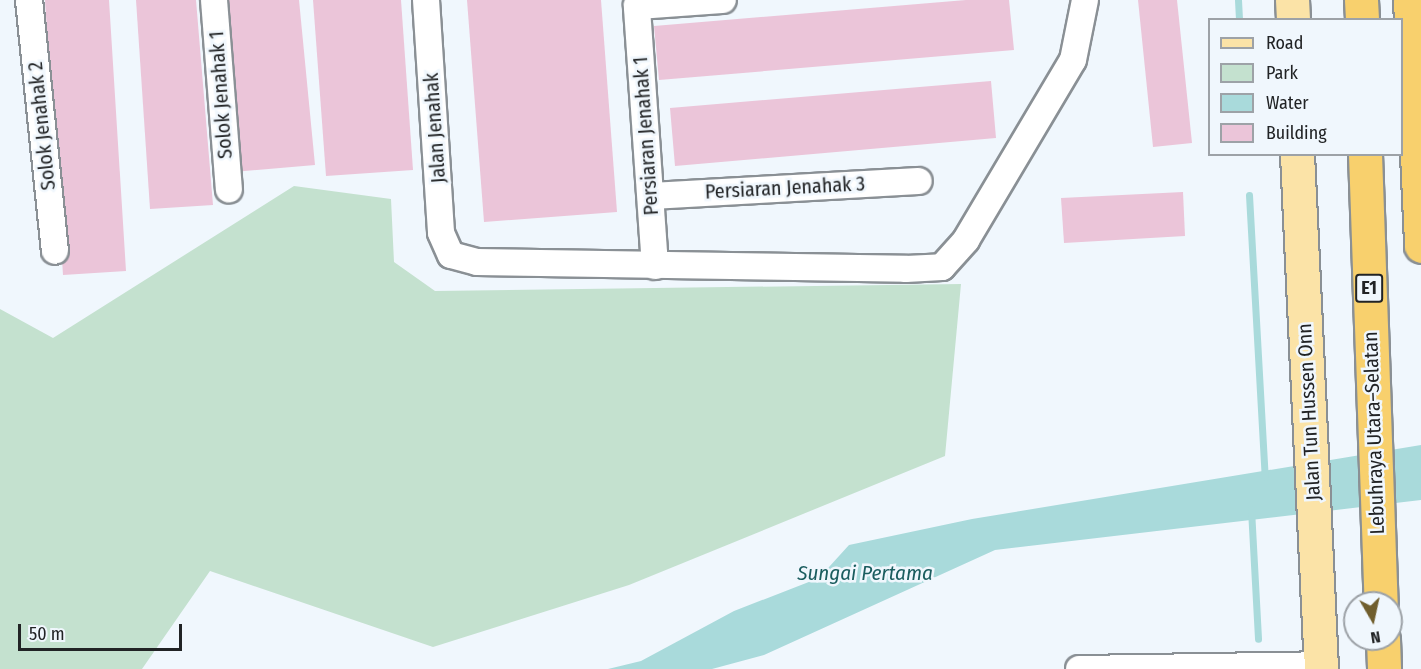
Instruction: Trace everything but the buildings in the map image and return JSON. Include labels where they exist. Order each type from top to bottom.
[{"type":"highway","points":[[1361,0],[1362,18]]},
{"type":"highway","points":[[1410,0],[1421,246]]},
{"type":"highway","name":"Lebuhraya Utara–Selatan","points":[[1365,156],[1380,591]]},
{"type":"highway","points":[[1383,651],[1384,669]]},
{"type":"main road","points":[[1292,0],[1293,18]]},
{"type":"main road","name":"Jalan Tun Hussen Onn","points":[[1298,156],[1321,667]]},
{"type":"street","name":"Solok Jenahak 2","points":[[29,0],[55,251]]},
{"type":"street","name":"Solok Jenahak 1","points":[[214,0],[229,189]]},
{"type":"street","name":"Jalan Jenahak","points":[[426,0],[441,233],[451,255],[477,262],[655,266]]},
{"type":"street","name":"Persiaran Jenahak 1","points":[[655,266],[637,6],[723,0]]},
{"type":"street","points":[[655,266],[942,267],[966,240],[1073,60],[1085,0]]},
{"type":"street","name":"Persiaran Jenahak 3","points":[[651,196],[919,181]]},
{"type":"street","points":[[1079,669],[1321,667]]},
{"type":"green space","points":[[294,186],[391,199],[394,262],[435,291],[961,284],[945,456],[629,585],[433,647],[210,571],[142,669],[0,669],[0,309],[53,338]]},
{"type":"water","name":"Sungai Pertama","points":[[1421,445],[1421,500],[995,550],[764,655],[712,669],[608,669],[641,661],[734,611],[819,578],[849,545],[972,519]]},
{"type":"waterway","points":[[1238,0],[1239,18]]},
{"type":"waterway","points":[[1249,195],[1265,477]]},
{"type":"waterway","points":[[1251,509],[1258,639]]}]
